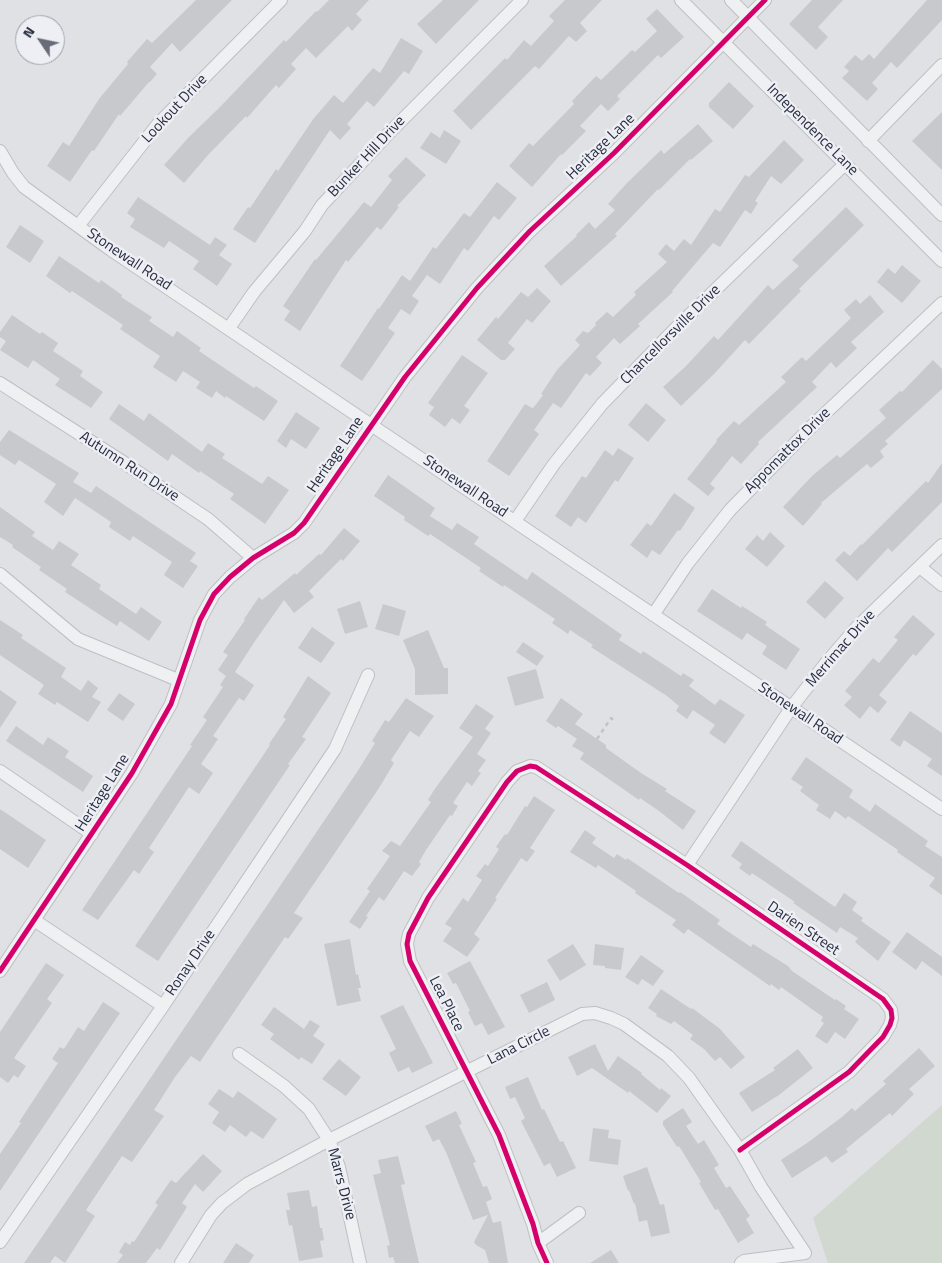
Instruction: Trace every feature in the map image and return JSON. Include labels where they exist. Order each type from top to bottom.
[{"type":"street","name":"Lookout Drive","points":[[78,226],[158,124],[281,0]]},
{"type":"street","name":"Bunker Hill Drive","points":[[229,328],[254,292],[304,231],[322,205],[389,133],[522,0]]},
{"type":"street","name":"Independence Lane","points":[[681,0],[942,261]]},
{"type":"street","points":[[731,0],[942,214]]},
{"type":"street","name":"Heritage Lane","points":[[0,971],[137,764],[171,704],[200,620],[214,594],[230,576],[253,558],[294,533],[304,523],[404,377],[477,288],[530,232],[614,153],[765,0]]},
{"type":"street","points":[[868,140],[942,65]]},
{"type":"street","name":"Stonewall Road","points":[[0,151],[13,174],[24,186],[78,226],[942,809]]},
{"type":"street","name":"Chancellorsville Drive","points":[[515,521],[554,464],[602,404],[677,327],[845,164]]},
{"type":"street","name":"Appomattox Drive","points":[[653,615],[688,563],[730,510],[815,423],[942,303]]},
{"type":"street","name":"Autumn Run Drive","points":[[0,383],[124,462],[208,519],[253,558]]},
{"type":"street","name":"Merrimac Drive","points":[[687,865],[791,708],[826,663],[857,627],[942,545]]},
{"type":"street","points":[[920,567],[942,585]]},
{"type":"street","points":[[0,574],[78,640],[178,680]]},
{"type":"street","name":"Ronay Drive","points":[[0,1242],[163,1006],[335,749],[368,675]]},
{"type":"street","name":"Darien Street","points":[[517,771],[530,766],[536,767],[687,865],[883,999],[891,1010],[892,1018],[890,1025],[883,1037],[849,1072],[740,1150]]},
{"type":"street","points":[[0,771],[92,834]]},
{"type":"street","name":"Lea Place","points":[[517,771],[507,782],[428,898],[409,934],[407,944],[410,961],[499,1135],[533,1224],[538,1244],[548,1263]]},
{"type":"street","points":[[34,920],[163,1006]]},
{"type":"street","name":"Lana Circle","points":[[180,1263],[211,1215],[222,1203],[255,1179],[582,1014],[595,1012],[624,1024],[668,1056],[689,1078],[740,1150],[761,1187],[805,1253]]},
{"type":"street","name":"Marrs Drive","points":[[239,1054],[284,1086],[310,1109],[329,1140],[339,1167],[360,1263]]},
{"type":"street","points":[[538,1244],[579,1213]]},
{"type":"street","points":[[741,1263],[744,1261],[805,1253]]},
{"type":"street","points":[[795,1263],[805,1253]]},
{"type":"path","points":[[597,739],[611,718],[614,720]]},
{"type":"shaded area","points":[[942,1105],[942,1263],[828,1263],[813,1218]]},
{"type":"building","points":[[196,0],[232,0],[180,52],[172,43],[150,67],[157,74],[120,116],[119,114],[70,182],[47,166],[63,142],[69,146],[99,99],[147,39],[152,43]]},
{"type":"building","points":[[329,0],[369,0],[356,14],[362,20],[352,31],[348,26],[316,58],[306,48],[291,64],[296,69],[279,88],[276,85],[247,118],[246,116],[208,155],[184,183],[164,165],[284,40],[286,42]]},
{"type":"building","points":[[443,0],[479,0],[436,44],[417,24]]},
{"type":"building","points":[[565,0],[602,0],[580,23],[587,31],[576,42],[569,36],[539,69],[535,66],[471,130],[453,111],[505,58],[507,60],[524,40],[531,46],[554,21],[549,16]]},
{"type":"building","points":[[812,0],[843,0],[818,27],[828,37],[816,50],[789,24]]},
{"type":"building","points":[[927,0],[942,0],[942,20],[897,68],[891,62],[872,83],[878,89],[867,101],[842,78],[849,71],[844,67],[855,55],[862,61],[869,54],[874,59]]},
{"type":"building","points":[[657,9],[684,37],[661,58],[658,55],[617,96],[620,99],[608,111],[601,104],[580,126],[586,131],[561,154],[532,187],[509,166],[529,143],[533,146],[574,104],[572,101],[596,76],[601,80],[632,50],[635,52],[657,31],[646,19]]},
{"type":"building","points":[[401,38],[423,51],[409,74],[404,71],[374,107],[367,101],[347,124],[351,128],[340,140],[330,130],[255,243],[233,229],[248,207],[250,208],[276,169],[278,171],[314,118],[334,95],[343,103],[373,68],[380,73]]},
{"type":"building","points":[[729,82],[754,106],[733,129],[709,107],[709,103]]},
{"type":"building","points":[[942,112],[942,170],[912,141]]},
{"type":"building","points":[[698,124],[713,141],[690,159],[658,189],[615,234],[617,236],[561,286],[544,266],[577,236],[589,222],[595,229],[615,210],[608,204],[627,183],[661,150],[664,154]]},
{"type":"building","points":[[444,130],[461,141],[446,164],[420,148],[431,132],[440,138]]},
{"type":"building","points":[[784,140],[804,160],[781,184],[771,176],[755,201],[758,203],[751,214],[745,210],[720,247],[713,243],[673,292],[638,324],[640,326],[620,344],[614,338],[596,357],[602,363],[590,376],[586,373],[561,408],[553,403],[534,430],[539,434],[509,476],[487,461],[525,404],[532,408],[534,407],[557,370],[580,345],[575,340],[583,331],[588,333],[596,325],[595,323],[607,312],[613,317],[636,295],[634,292],[667,262],[658,254],[666,244],[674,251],[684,239],[691,245],[715,209],[720,212],[745,175],[749,177]]},
{"type":"building","points":[[406,157],[426,175],[397,206],[399,207],[381,230],[377,227],[348,262],[346,260],[300,331],[284,320],[290,311],[283,306],[315,259],[364,202],[371,207],[392,180],[388,176]]},
{"type":"building","points":[[497,182],[517,198],[499,220],[494,216],[468,251],[464,248],[440,284],[427,275],[412,296],[419,301],[410,315],[401,309],[388,328],[395,333],[362,381],[340,366],[402,275],[410,281],[433,247],[436,249],[464,213],[470,217]]},
{"type":"building","points":[[138,197],[210,245],[215,237],[227,245],[219,255],[232,264],[217,286],[193,269],[199,261],[169,241],[164,248],[130,227],[135,219],[127,213]]},
{"type":"building","points":[[846,207],[864,225],[799,289],[801,291],[749,344],[745,340],[681,406],[663,387],[714,336],[718,340],[768,285],[773,290],[799,266],[792,260]]},
{"type":"building","points":[[20,225],[44,241],[30,263],[6,247]]},
{"type":"building","points":[[59,256],[99,283],[101,280],[122,295],[121,297],[152,317],[149,321],[173,337],[177,331],[201,348],[199,351],[254,388],[256,386],[278,401],[264,421],[216,391],[212,398],[196,388],[200,382],[183,371],[176,382],[153,367],[160,356],[120,329],[123,325],[46,276]]},
{"type":"building","points":[[902,265],[921,281],[902,303],[877,282],[888,268],[895,274]]},
{"type":"building","points":[[537,288],[551,301],[532,323],[527,319],[508,343],[515,349],[505,360],[501,360],[477,340],[496,317],[498,319],[521,292],[528,297]]},
{"type":"building","points":[[870,295],[884,312],[851,342],[857,348],[836,368],[831,362],[812,382],[817,387],[758,442],[759,444],[741,464],[732,456],[710,484],[715,488],[708,496],[687,479],[716,440],[734,421],[739,425],[786,382],[781,377],[802,357],[806,361],[851,318],[844,310],[856,299],[860,304]]},
{"type":"building","points":[[12,315],[40,334],[42,332],[58,343],[53,351],[83,371],[80,376],[103,392],[91,408],[55,385],[60,379],[33,360],[28,368],[0,350],[6,341],[0,337],[0,332]]},
{"type":"building","points":[[462,355],[488,373],[464,406],[470,410],[460,424],[452,418],[445,427],[429,415],[434,407],[428,403]]},
{"type":"building","points":[[933,360],[942,369],[942,389],[885,441],[888,444],[880,451],[884,457],[871,468],[867,464],[821,503],[803,526],[783,507],[812,476],[837,455],[840,458],[886,418],[879,410],[900,391],[902,392]]},
{"type":"building","points":[[646,403],[666,420],[648,442],[628,425]]},
{"type":"building","points":[[119,404],[144,421],[149,413],[202,452],[208,443],[225,454],[222,458],[262,484],[268,476],[289,490],[265,524],[230,499],[234,494],[200,471],[199,473],[172,454],[168,461],[109,419]]},
{"type":"building","points":[[296,412],[320,428],[306,449],[291,439],[286,448],[277,441]]},
{"type":"building","points":[[9,430],[79,473],[73,482],[91,493],[96,486],[196,553],[190,561],[198,566],[183,588],[164,575],[172,562],[133,536],[130,541],[109,527],[111,522],[75,498],[63,516],[44,502],[56,484],[19,460],[15,465],[0,455],[0,442]]},
{"type":"building","points":[[618,448],[634,458],[618,482],[615,480],[586,523],[578,517],[571,527],[555,516],[582,476],[586,478],[605,450],[613,456]]},
{"type":"building","points":[[942,463],[942,502],[892,552],[888,548],[857,581],[835,560],[844,551],[850,556],[926,481],[928,483]]},
{"type":"building","points":[[388,475],[435,508],[430,516],[452,530],[457,523],[479,537],[474,544],[527,580],[532,572],[622,635],[619,640],[641,654],[643,651],[681,676],[683,673],[694,680],[689,686],[715,705],[720,699],[745,715],[725,744],[709,733],[715,725],[693,710],[687,719],[676,711],[679,706],[667,696],[591,647],[593,645],[570,630],[568,634],[552,623],[555,619],[504,585],[503,587],[479,571],[481,568],[430,534],[428,536],[404,520],[405,517],[374,496]]},
{"type":"building","points":[[674,493],[695,508],[680,531],[678,530],[660,555],[652,550],[647,558],[630,545],[647,523],[651,526]]},
{"type":"building","points":[[0,507],[35,532],[32,536],[53,550],[59,541],[79,554],[71,565],[101,585],[99,589],[136,614],[141,607],[162,622],[149,641],[120,621],[117,626],[65,592],[67,589],[39,570],[41,567],[0,537]]},
{"type":"building","points":[[344,528],[360,541],[343,561],[341,559],[309,591],[314,597],[294,613],[284,600],[235,672],[254,685],[244,701],[239,698],[213,736],[218,739],[201,764],[213,773],[199,794],[189,787],[149,848],[154,852],[139,874],[134,870],[98,920],[82,910],[192,746],[190,745],[207,720],[203,717],[223,687],[220,685],[226,676],[218,670],[228,655],[223,652],[259,597],[262,600],[295,573],[296,575],[319,554],[321,555]]},
{"type":"building","points":[[770,532],[785,546],[767,567],[745,549],[757,535],[763,541]]},
{"type":"building","points":[[825,581],[844,598],[825,619],[806,602]]},
{"type":"building","points":[[712,589],[767,622],[765,625],[800,649],[786,670],[762,654],[767,646],[747,633],[742,640],[697,611]]},
{"type":"building","points":[[360,601],[368,627],[345,634],[337,609]]},
{"type":"building","points":[[383,604],[406,611],[399,636],[375,629]]},
{"type":"building","points":[[913,615],[935,634],[916,656],[913,654],[879,695],[887,702],[878,713],[870,706],[860,719],[844,705],[852,697],[845,691],[873,658],[879,663],[898,640],[894,637]]},
{"type":"building","points":[[0,620],[23,635],[21,638],[66,668],[61,677],[81,691],[88,680],[98,688],[92,697],[101,702],[88,722],[57,702],[55,705],[38,694],[44,685],[0,655]]},
{"type":"building","points":[[312,627],[335,643],[321,663],[298,648]]},
{"type":"building","points":[[428,630],[444,668],[448,668],[448,694],[415,695],[415,669],[403,640]]},
{"type":"building","points":[[523,642],[544,656],[537,666],[516,652]]},
{"type":"building","points":[[536,669],[544,698],[515,706],[507,677]]},
{"type":"building","points":[[308,676],[331,693],[302,737],[306,739],[288,764],[290,765],[158,961],[135,946],[270,745],[286,719],[283,717]]},
{"type":"building","points":[[0,690],[17,702],[0,728]]},
{"type":"building","points":[[119,693],[135,704],[123,721],[107,710]]},
{"type":"building","points":[[406,698],[434,716],[419,737],[410,731],[391,760],[394,763],[379,788],[294,913],[303,918],[288,939],[285,937],[200,1062],[191,1056],[175,1077],[154,1110],[164,1116],[132,1162],[122,1156],[86,1210],[95,1216],[65,1263],[55,1256],[50,1263],[24,1263],[359,769],[375,743],[372,741],[385,720],[389,722]]},
{"type":"building","points":[[561,698],[583,714],[575,724],[606,745],[606,748],[641,773],[667,789],[665,791],[696,811],[683,830],[659,811],[640,798],[639,800],[580,759],[584,753],[572,746],[577,739],[558,726],[556,728],[546,721]]},
{"type":"building","points":[[476,704],[494,716],[485,729],[491,733],[477,754],[486,760],[478,771],[481,773],[472,786],[467,782],[453,803],[458,806],[426,850],[419,862],[421,864],[412,876],[404,871],[384,901],[379,897],[360,929],[349,922],[370,891],[367,889],[390,856],[382,851],[391,841],[400,846],[431,802],[428,800],[434,790],[473,737],[459,728]]},
{"type":"building","points":[[910,711],[942,733],[942,776],[927,766],[932,759],[904,740],[900,747],[890,740]]},
{"type":"building","points":[[16,726],[43,745],[48,737],[69,751],[65,757],[93,776],[83,792],[6,741]]},
{"type":"building","points":[[806,757],[853,790],[849,797],[870,812],[875,804],[928,841],[925,846],[942,857],[942,895],[929,886],[935,878],[848,816],[846,819],[835,811],[830,819],[816,810],[819,805],[800,791],[803,787],[791,779]]},
{"type":"building","points":[[534,796],[555,810],[530,848],[535,851],[527,862],[521,858],[495,898],[497,899],[474,934],[480,939],[467,957],[443,941],[452,928],[445,924],[463,898],[468,902],[482,880],[476,876],[485,864],[488,866],[499,849],[496,847],[505,834],[507,835],[525,806],[527,807]]},
{"type":"building","points":[[0,809],[46,840],[28,868],[0,849]]},
{"type":"building","points":[[585,830],[596,838],[592,843],[614,858],[617,854],[626,860],[627,858],[720,920],[717,924],[751,947],[753,944],[846,1006],[844,1009],[859,1019],[845,1039],[835,1032],[827,1044],[815,1036],[824,1023],[821,1021],[823,1017],[781,987],[779,990],[771,984],[770,986],[688,929],[684,934],[672,925],[676,920],[635,893],[636,891],[598,865],[596,868],[570,852]]},
{"type":"building","points":[[741,841],[835,907],[844,893],[857,902],[852,910],[863,918],[861,921],[891,942],[878,961],[855,942],[858,938],[840,927],[837,933],[752,873],[750,876],[739,868],[742,864],[731,856]]},
{"type":"building","points":[[907,932],[942,957],[942,976],[922,961],[916,970],[892,952]]},
{"type":"building","points":[[350,939],[356,975],[358,974],[361,988],[358,988],[361,1001],[337,1006],[324,944]]},
{"type":"building","points":[[573,944],[586,965],[560,981],[547,960]]},
{"type":"building","points":[[595,944],[624,948],[621,970],[593,965]]},
{"type":"building","points":[[641,955],[664,971],[653,986],[642,979],[638,985],[625,977]]},
{"type":"building","points":[[470,961],[505,1027],[488,1035],[482,1023],[475,1026],[456,983],[453,984],[447,973]]},
{"type":"building","points":[[46,963],[64,975],[47,999],[52,1003],[14,1058],[26,1066],[18,1078],[14,1075],[8,1083],[0,1077],[0,1032]]},
{"type":"building","points":[[547,982],[555,1000],[529,1013],[520,995]]},
{"type":"building","points":[[661,989],[692,1008],[719,1028],[745,1057],[731,1069],[720,1057],[715,1061],[704,1049],[690,1039],[693,1035],[674,1021],[671,1024],[656,1016],[657,1014],[648,1008]]},
{"type":"building","points":[[103,1002],[120,1013],[0,1191],[0,1154],[58,1063],[52,1059],[60,1047],[64,1049],[78,1027],[84,1031]]},
{"type":"building","points":[[403,1005],[433,1063],[412,1073],[409,1067],[398,1072],[389,1053],[396,1049],[380,1016]]},
{"type":"building","points":[[274,1007],[304,1029],[310,1020],[320,1026],[313,1036],[325,1044],[312,1064],[301,1057],[299,1060],[270,1039],[274,1034],[261,1025]]},
{"type":"building","points":[[595,1044],[608,1071],[618,1056],[642,1073],[660,1090],[661,1088],[671,1096],[657,1113],[629,1091],[628,1093],[592,1068],[577,1076],[568,1057]]},
{"type":"building","points":[[919,1048],[935,1066],[909,1089],[914,1094],[892,1116],[890,1113],[846,1149],[848,1152],[832,1163],[826,1156],[792,1178],[781,1160],[807,1143],[852,1108],[855,1111],[886,1084],[883,1081]]},
{"type":"building","points":[[798,1049],[813,1068],[779,1095],[752,1112],[739,1093],[775,1070],[773,1068]]},
{"type":"building","points":[[339,1059],[361,1077],[346,1096],[322,1079]]},
{"type":"building","points":[[528,1077],[542,1110],[544,1109],[560,1142],[563,1141],[576,1168],[557,1177],[550,1163],[544,1166],[521,1121],[525,1118],[515,1097],[510,1099],[505,1087]]},
{"type":"building","points":[[219,1089],[233,1098],[238,1091],[277,1119],[263,1139],[251,1131],[246,1137],[230,1125],[225,1132],[212,1123],[219,1112],[208,1104]]},
{"type":"building","points":[[683,1108],[692,1122],[686,1126],[698,1144],[704,1140],[719,1165],[714,1168],[726,1188],[730,1186],[750,1216],[746,1219],[754,1233],[738,1243],[718,1209],[715,1210],[699,1183],[701,1182],[679,1146],[677,1147],[663,1125],[663,1121]]},
{"type":"building","points":[[456,1111],[462,1124],[459,1125],[476,1162],[473,1163],[483,1187],[487,1186],[492,1199],[486,1202],[493,1223],[501,1221],[508,1263],[489,1263],[485,1250],[474,1242],[488,1215],[473,1220],[446,1152],[439,1139],[433,1142],[425,1126]]},
{"type":"building","points":[[593,1128],[609,1130],[608,1138],[621,1140],[618,1165],[589,1161]]},
{"type":"building","points":[[203,1154],[222,1171],[203,1192],[195,1184],[182,1203],[187,1207],[160,1250],[157,1248],[146,1263],[117,1263],[123,1255],[119,1252],[125,1242],[130,1245],[132,1241],[134,1242],[158,1205],[155,1203],[171,1180],[176,1183]]},
{"type":"building","points":[[398,1156],[405,1184],[401,1185],[419,1263],[395,1263],[393,1257],[389,1258],[387,1246],[390,1245],[373,1175],[381,1173],[378,1160]]},
{"type":"building","points":[[647,1167],[660,1205],[664,1204],[670,1233],[651,1237],[647,1220],[639,1222],[635,1203],[628,1191],[623,1176]]},
{"type":"building","points":[[309,1190],[312,1207],[317,1206],[320,1228],[322,1228],[324,1240],[320,1241],[323,1257],[299,1261],[292,1225],[289,1226],[286,1210],[290,1210],[287,1193]]},
{"type":"building","points":[[236,1243],[254,1255],[249,1263],[223,1263]]},
{"type":"building","points":[[611,1250],[619,1263],[590,1263]]},
{"type":"cycle path","points":[[0,971],[132,773],[171,704],[200,620],[214,594],[230,577],[253,558],[294,533],[304,523],[405,377],[477,288],[530,231],[614,153],[765,0]]},
{"type":"cycle path","points":[[547,1263],[499,1135],[410,961],[407,944],[409,934],[428,898],[507,782],[517,771],[530,766],[536,767],[687,865],[883,999],[891,1010],[892,1018],[890,1025],[883,1037],[849,1072],[740,1150]]}]
